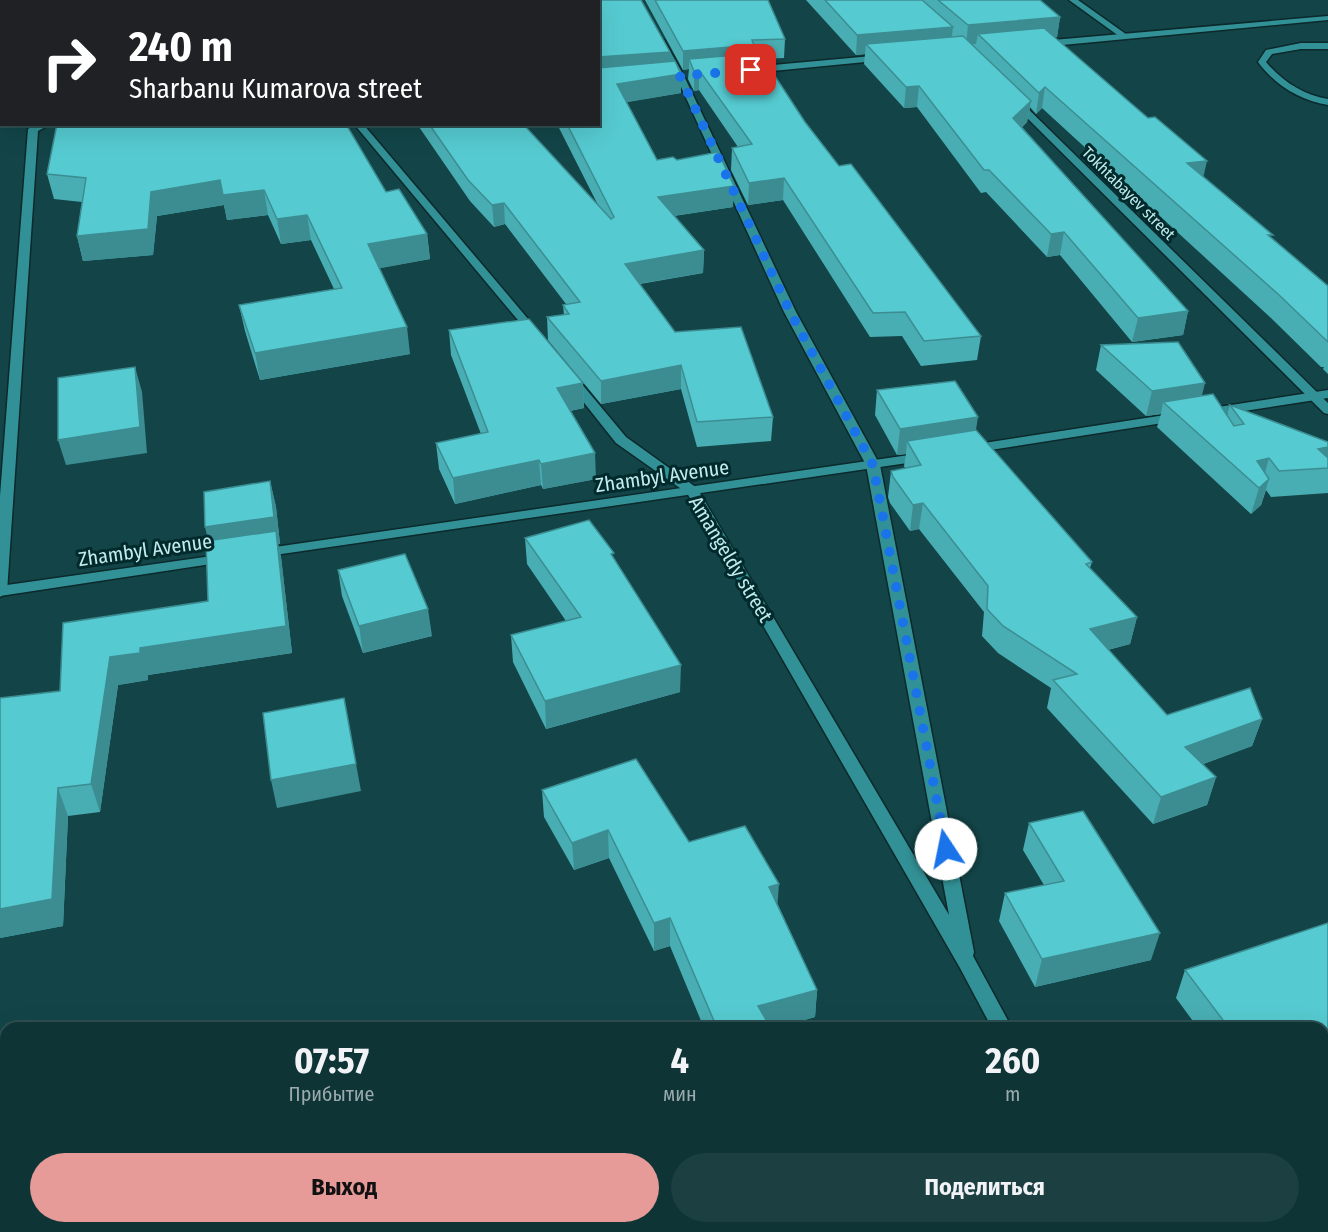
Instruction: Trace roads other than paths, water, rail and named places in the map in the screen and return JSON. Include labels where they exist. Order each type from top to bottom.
[{"type":"street","points":[[1073,0],[1126,37]]},
{"type":"street","points":[[1033,45],[1328,18]]},
{"type":"street","points":[[654,28],[680,76],[790,312],[873,465],[967,963]]},
{"type":"street","points":[[1328,46],[1301,46],[1269,52],[1262,62],[1269,71],[1308,99],[1328,102]]},
{"type":"street","points":[[739,71],[893,57]]},
{"type":"street","name":"Tokhtabayev street","points":[[1006,93],[1328,410]]},
{"type":"street","points":[[0,591],[33,129],[41,126]]},
{"type":"street","points":[[360,126],[542,343]]},
{"type":"street","name":"Amangeldy street","points":[[563,369],[621,440],[692,491],[967,963],[999,1022]]},
{"type":"street","name":"Zhambyl Avenue","points":[[0,591],[873,465],[1328,394]]}]
